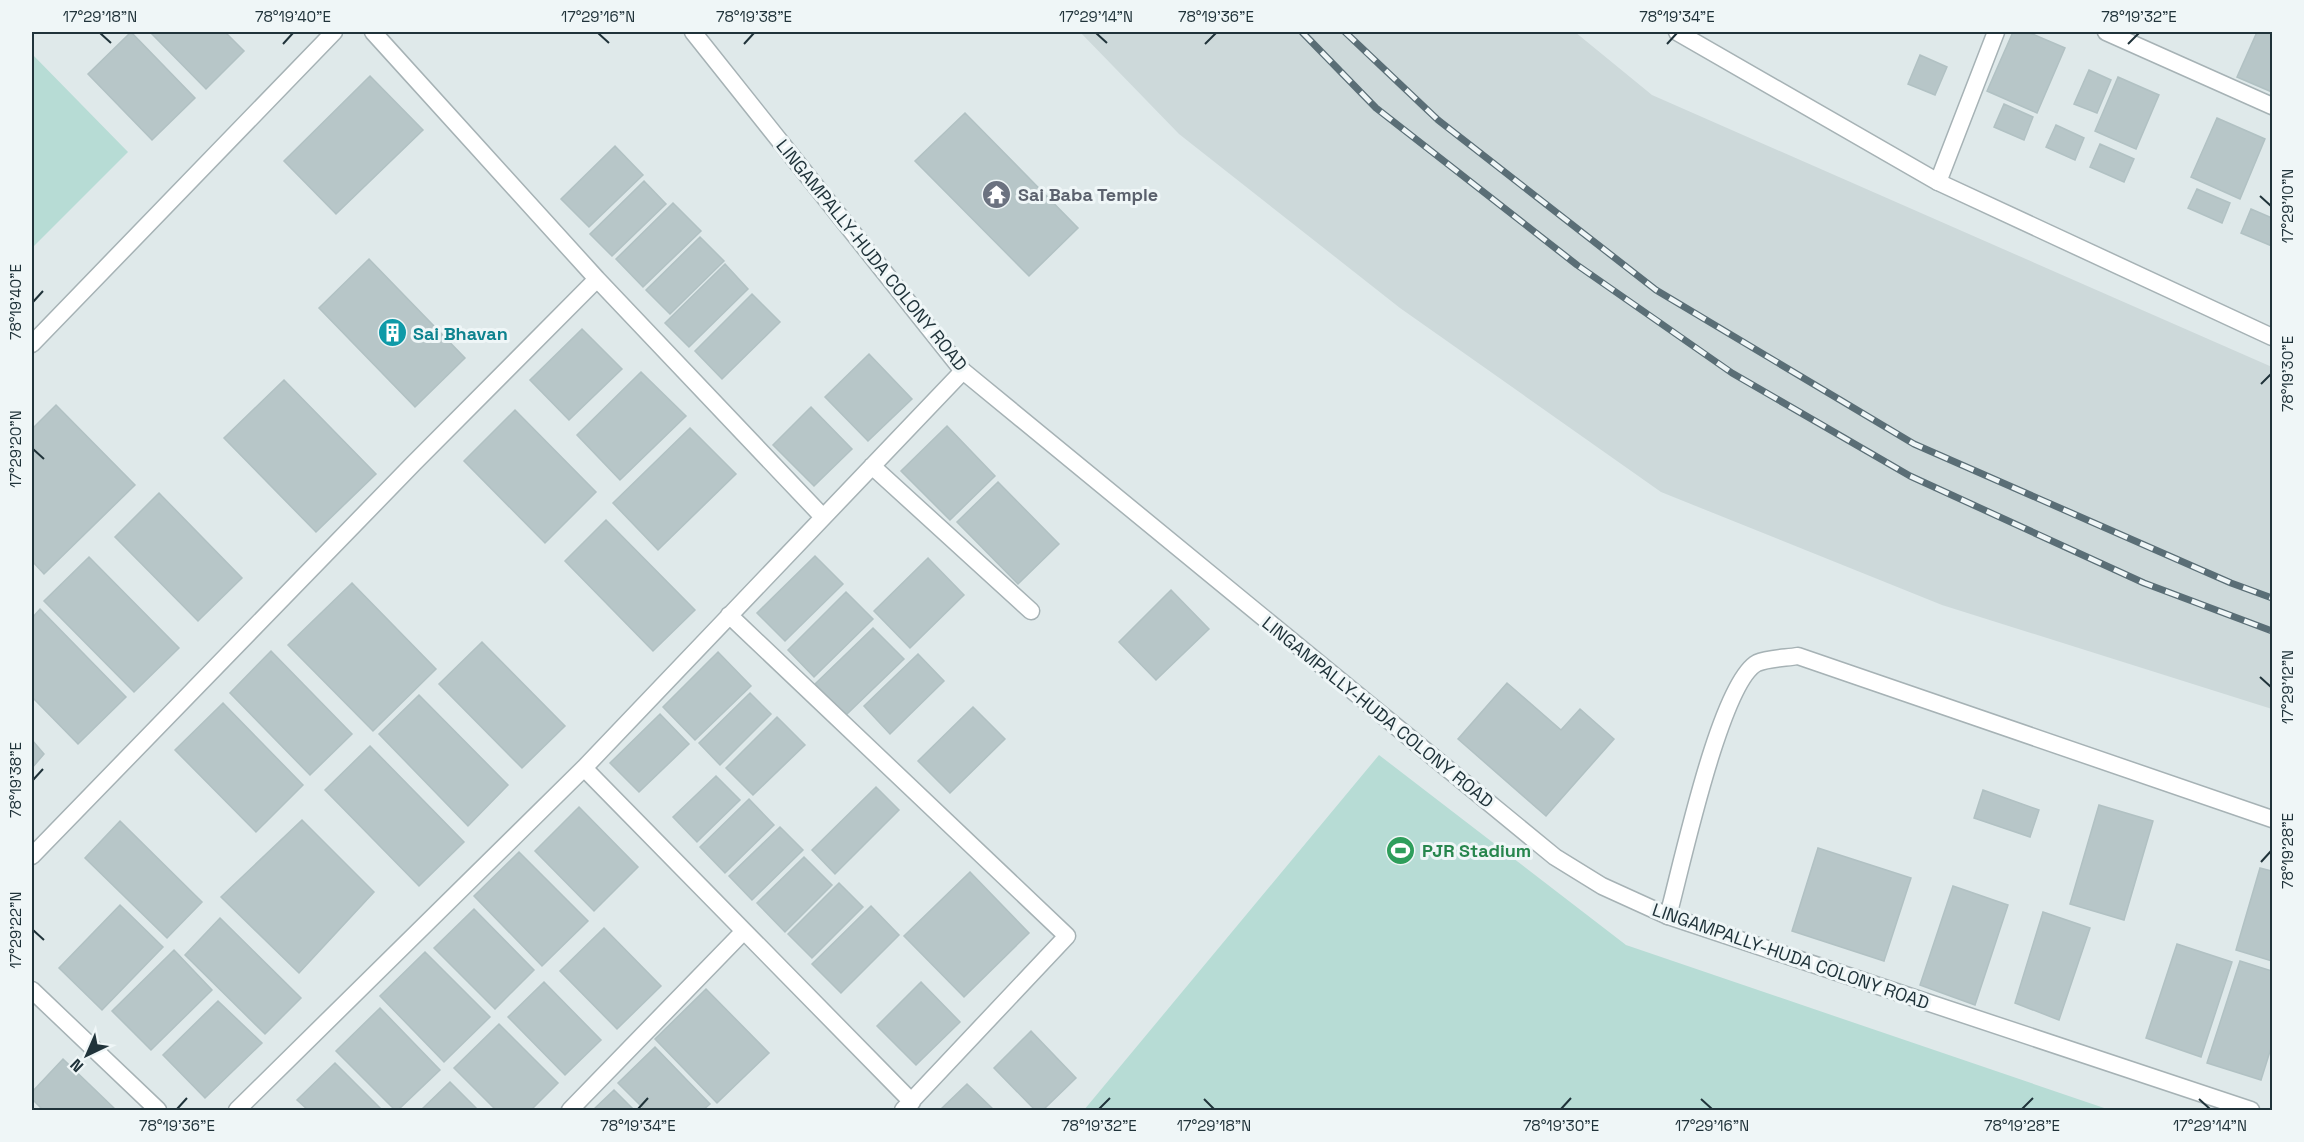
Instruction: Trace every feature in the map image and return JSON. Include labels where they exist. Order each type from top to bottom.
[{"type":"street","points":[[32,344],[334,32]]},
{"type":"street","points":[[373,32],[597,279],[823,517]]},
{"type":"street","name":"LINGAMPALLY-HUDA COLONY ROAD","points":[[693,32],[963,370],[1556,856],[1602,886],[1668,916],[2251,1110]]},
{"type":"street","points":[[1677,32],[1938,182],[2272,337]]},
{"type":"street","points":[[1938,182],[1996,32]]},
{"type":"street","points":[[2106,32],[2272,106]]},
{"type":"street","points":[[32,856],[414,463],[597,279]]},
{"type":"street","points":[[237,1110],[584,768],[963,370]]},
{"type":"street","points":[[872,466],[1031,611]]},
{"type":"street","points":[[584,768],[744,931],[908,1106],[1067,936],[729,615]]},
{"type":"street","points":[[1668,916],[1721,722],[1740,681],[1757,663],[1780,658],[1798,656],[2272,819]]},
{"type":"street","points":[[570,1110],[744,931]]},
{"type":"street","points":[[32,990],[158,1110]]},
{"type":"shaded area","points":[[1080,32],[1575,32],[1652,95],[2272,367],[2272,709],[1942,605],[1661,492],[1400,308],[1179,134]]},
{"type":"green space","points":[[32,54],[128,152],[32,248]]},
{"type":"green space","name":"PJR Stadium","points":[[1379,755],[1626,945],[2110,1110],[1084,1110]]},
{"type":"building","points":[[131,32],[195,98],[152,140],[88,74]]},
{"type":"building","points":[[150,32],[225,32],[244,51],[206,89]]},
{"type":"building","points":[[2013,32],[2028,32],[2065,48],[2037,113],[1987,91]]},
{"type":"building","points":[[2257,32],[2272,32],[2272,92],[2237,77]]},
{"type":"building","points":[[1920,55],[1947,67],[1935,95],[1908,84]]},
{"type":"building","points":[[2089,70],[2111,80],[2097,113],[2074,104]]},
{"type":"building","points":[[370,76],[423,130],[336,214],[284,161]]},
{"type":"building","points":[[2118,77],[2159,95],[2136,149],[2095,131]]},
{"type":"building","points":[[2004,104],[2033,117],[2024,140],[1994,127]]},
{"type":"building","name":"Sai Baba Temple","points":[[965,113],[1078,228],[1029,276],[915,161]]},
{"type":"building","points":[[2217,118],[2265,139],[2240,199],[2191,177]]},
{"type":"building","points":[[2056,125],[2084,138],[2075,160],[2046,147]]},
{"type":"building","points":[[2100,144],[2134,159],[2124,182],[2090,167]]},
{"type":"building","points":[[615,146],[643,175],[589,227],[561,199]]},
{"type":"building","points":[[644,181],[666,204],[612,256],[590,234]]},
{"type":"building","points":[[2197,189],[2230,203],[2222,223],[2188,208]]},
{"type":"building","points":[[673,203],[701,231],[643,287],[616,259]]},
{"type":"building","points":[[2251,209],[2272,218],[2272,246],[2241,233]]},
{"type":"building","points":[[700,237],[724,261],[670,314],[646,290]]},
{"type":"building","name":"Sai Bhavan","points":[[369,259],[465,358],[415,407],[319,308]]},
{"type":"building","points":[[725,264],[748,289],[689,347],[665,323]]},
{"type":"building","points":[[752,294],[780,322],[722,379],[695,351]]},
{"type":"building","points":[[582,329],[622,369],[569,420],[530,380]]},
{"type":"building","points":[[869,354],[912,399],[868,441],[825,397]]},
{"type":"building","points":[[641,372],[686,416],[620,480],[577,435]]},
{"type":"building","points":[[284,380],[376,474],[316,532],[224,438]]},
{"type":"building","points":[[56,405],[135,485],[44,574],[32,561],[32,429]]},
{"type":"building","points":[[811,407],[852,449],[814,486],[773,445]]},
{"type":"building","points":[[515,410],[596,492],[545,543],[464,461]]},
{"type":"building","points":[[947,426],[995,476],[950,520],[901,471]]},
{"type":"building","points":[[690,428],[736,474],[658,550],[613,503]]},
{"type":"building","points":[[998,482],[1059,544],[1018,584],[957,522]]},
{"type":"building","points":[[159,493],[242,578],[198,621],[115,537]]},
{"type":"building","points":[[606,520],[695,610],[653,651],[565,561]]},
{"type":"building","points":[[815,556],[843,584],[785,641],[757,613]]},
{"type":"building","points":[[89,557],[179,648],[134,692],[44,601]]},
{"type":"building","points":[[928,558],[964,595],[910,648],[874,611]]},
{"type":"building","points":[[352,583],[436,669],[373,731],[288,645]]},
{"type":"building","points":[[1171,590],[1209,629],[1156,680],[1119,642]]},
{"type":"building","points":[[846,592],[873,619],[814,677],[788,650]]},
{"type":"building","points":[[40,609],[126,697],[78,744],[32,697],[32,618]]},
{"type":"building","points":[[873,628],[904,659],[846,715],[815,684]]},
{"type":"building","points":[[482,642],[565,726],[522,768],[439,684]]},
{"type":"building","points":[[271,651],[352,734],[310,775],[230,693]]},
{"type":"building","points":[[718,652],[751,686],[695,740],[663,707]]},
{"type":"building","points":[[918,654],[944,681],[890,734],[864,706]]},
{"type":"building","points":[[1507,683],[1561,730],[1580,709],[1614,739],[1546,816],[1458,739]]},
{"type":"building","points":[[750,693],[771,714],[720,765],[699,743]]},
{"type":"building","points":[[419,695],[508,785],[468,826],[379,734]]},
{"type":"building","points":[[223,703],[303,785],[256,832],[175,750]]},
{"type":"building","points":[[973,707],[1005,739],[950,793],[918,761]]},
{"type":"building","points":[[660,714],[689,744],[639,792],[610,763]]},
{"type":"building","points":[[777,717],[805,745],[753,795],[726,768]]},
{"type":"building","points":[[32,740],[44,754],[32,768]]},
{"type":"building","points":[[370,746],[464,842],[419,886],[325,790]]},
{"type":"building","points":[[716,776],[740,800],[697,842],[673,817]]},
{"type":"building","points":[[876,787],[899,810],[835,874],[812,850]]},
{"type":"building","points":[[1983,790],[2039,810],[2030,837],[1974,818]]},
{"type":"building","points":[[749,799],[774,825],[725,873],[700,847]]},
{"type":"building","points":[[2099,805],[2153,821],[2124,920],[2070,904]]},
{"type":"building","points":[[579,807],[638,867],[594,911],[535,851]]},
{"type":"building","points":[[302,820],[374,892],[299,973],[221,897]]},
{"type":"building","points":[[120,821],[202,902],[167,938],[85,858]]},
{"type":"building","points":[[780,827],[803,850],[752,900],[729,876]]},
{"type":"building","points":[[1818,848],[1911,878],[1884,961],[1792,931]]},
{"type":"building","points":[[519,852],[588,921],[542,966],[474,896]]},
{"type":"building","points":[[804,857],[832,885],[785,932],[757,903]]},
{"type":"building","points":[[2260,868],[2272,871],[2272,961],[2236,950]]},
{"type":"building","points":[[970,872],[1029,933],[964,997],[904,936]]},
{"type":"building","points":[[839,883],[863,907],[812,958],[788,934]]},
{"type":"building","points":[[1953,886],[2008,905],[1975,1005],[1920,985]]},
{"type":"building","points":[[120,905],[163,947],[102,1010],[59,968]]},
{"type":"building","points":[[871,906],[899,935],[841,993],[812,964]]},
{"type":"building","points":[[474,909],[534,970],[495,1009],[434,948]]},
{"type":"building","points":[[2043,912],[2090,928],[2059,1020],[2015,1003]]},
{"type":"building","points":[[220,918],[301,998],[265,1034],[185,955]]},
{"type":"building","points":[[604,928],[661,986],[617,1029],[560,971]]},
{"type":"building","points":[[2177,944],[2232,962],[2201,1057],[2146,1038]]},
{"type":"building","points":[[174,950],[212,990],[151,1050],[112,1011]]},
{"type":"building","points":[[425,952],[490,1017],[444,1062],[380,996]]},
{"type":"building","points":[[2240,961],[2272,971],[2272,1045],[2261,1080],[2207,1063]]},
{"type":"building","points":[[544,982],[601,1040],[565,1075],[508,1017]]},
{"type":"building","points":[[921,982],[960,1022],[916,1065],[877,1026]]},
{"type":"building","points":[[706,989],[769,1053],[717,1103],[655,1039]]},
{"type":"building","points":[[218,1001],[262,1043],[205,1098],[163,1055]]},
{"type":"building","points":[[380,1008],[440,1070],[398,1110],[395,1110],[336,1051]]},
{"type":"building","points":[[499,1024],[558,1083],[531,1110],[496,1110],[454,1068]]},
{"type":"building","points":[[1031,1031],[1076,1078],[1043,1110],[1035,1110],[994,1068]]},
{"type":"building","points":[[655,1047],[710,1104],[703,1110],[645,1110],[618,1083]]},
{"type":"building","points":[[63,1059],[116,1110],[43,1110],[32,1099],[32,1092]]},
{"type":"building","points":[[335,1063],[382,1110],[308,1110],[297,1100]]},
{"type":"building","points":[[450,1082],[478,1110],[421,1110]]},
{"type":"building","points":[[967,1084],[994,1110],[940,1110]]},
{"type":"building","points":[[614,1090],[634,1110],[593,1110]]},
{"type":"railway","points":[[1302,32],[1376,108],[1577,265],[1732,373],[1910,476],[2144,583],[2272,631]]},
{"type":"railway","points":[[1345,32],[1438,120],[1656,290],[1914,444],[2231,583],[2272,598]]},
{"type":"place","name":"Sai Baba Temple","points":[[997,194]]},
{"type":"place","name":"Sai Bhavan","points":[[392,333]]},
{"type":"place","name":"PJR Stadium","points":[[1401,850]]}]
